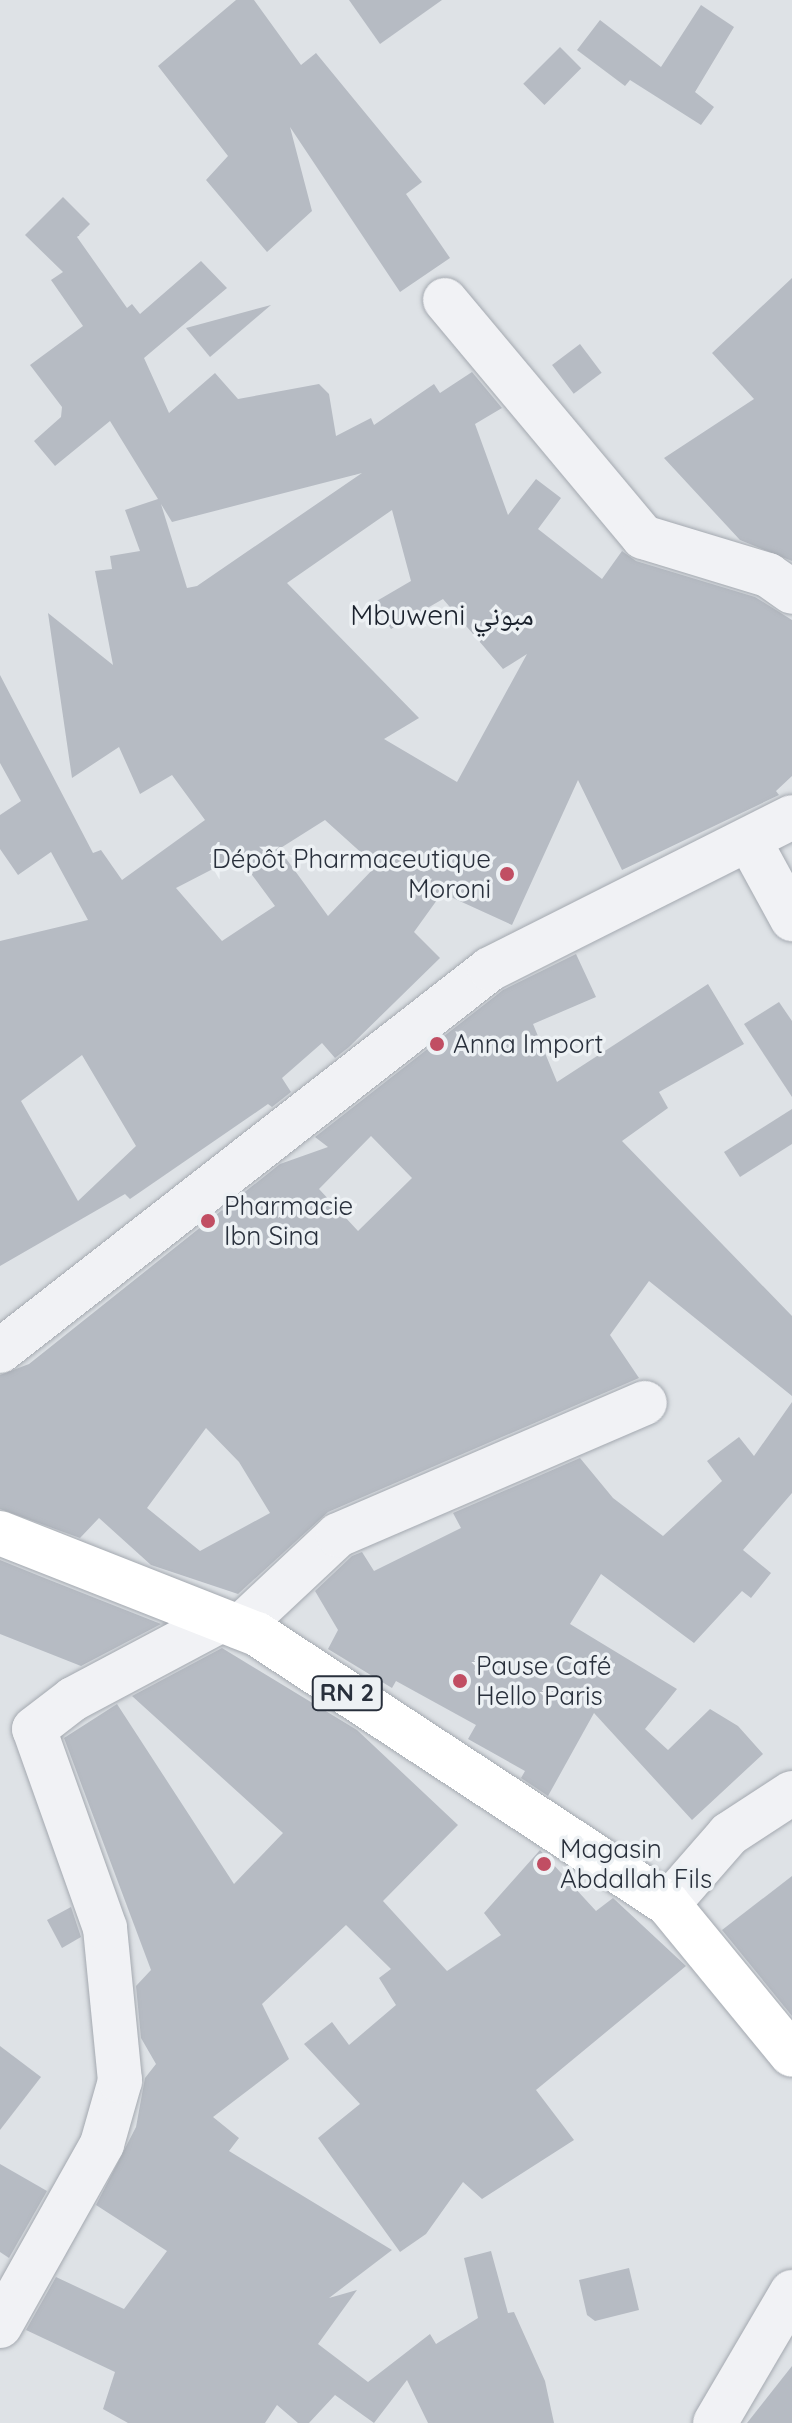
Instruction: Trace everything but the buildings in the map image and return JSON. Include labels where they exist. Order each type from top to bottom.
[{"type":"main road","name":"RN 2","points":[[0,1533],[230,1624],[668,1904],[792,2055]]},
{"type":"street","points":[[445,300],[643,537],[768,575],[792,592]]},
{"type":"street","points":[[0,1351],[490,969],[750,842],[792,817]]},
{"type":"street","points":[[750,842],[792,919]]},
{"type":"street","points":[[0,2326],[89,2171],[114,2116],[120,2081],[105,1928],[34,1729],[73,1699],[230,1624],[338,1535],[645,1403]]},
{"type":"street","points":[[668,1904],[729,1834],[792,1793]]},
{"type":"street","points":[[715,2423],[792,2292]]},
{"type":"place","name":"Dépôt Pharmaceutique Moroni","points":[[507,874]]},
{"type":"place","name":"Anna Import","points":[[437,1044]]},
{"type":"place","name":"Pharmacie Ibn Sina","points":[[208,1221]]},
{"type":"place","name":"Pause Café Hello Paris","points":[[460,1681]]},
{"type":"place","name":"Magasin Abdallah Fils","points":[[544,1864]]},
{"type":"district","name":"Mbuweni مبوني","points":[[442,615]]}]
